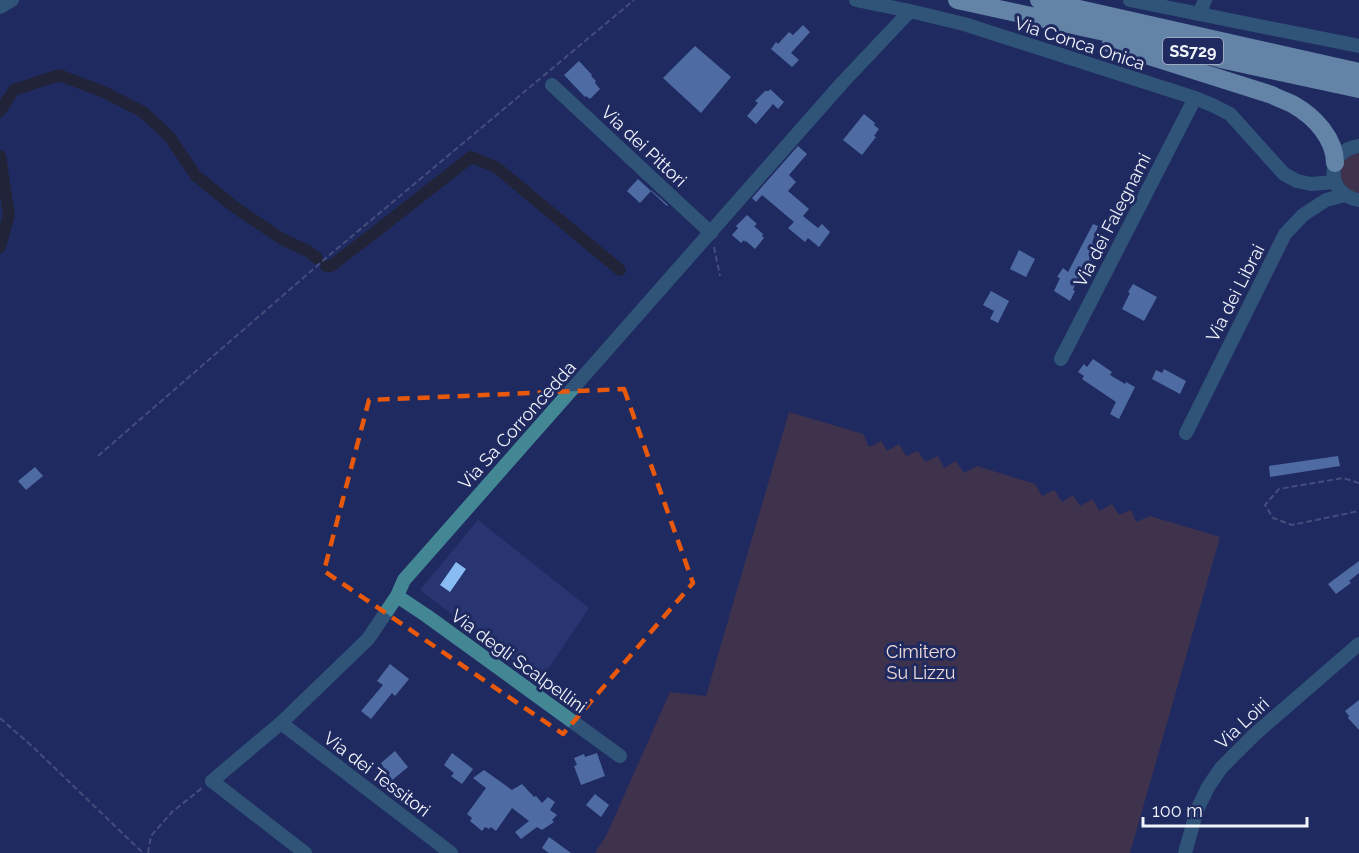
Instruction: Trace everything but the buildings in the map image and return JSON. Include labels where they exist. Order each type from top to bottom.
[{"type":"highway","name":"SS729","points":[[957,0],[1359,89]]},
{"type":"highway","name":"SS729","points":[[1039,0],[1359,72]]},
{"type":"highway","points":[[1027,15],[1272,96],[1295,106],[1324,131],[1333,145],[1335,163]]},
{"type":"street","points":[[0,7],[12,0]]},
{"type":"street","name":"Via Conca Onica","points":[[856,0],[964,24],[1195,98],[1230,114],[1284,174],[1297,181],[1311,184],[1335,182]]},
{"type":"street","points":[[1130,0],[1359,46]]},
{"type":"street","points":[[1199,14],[1205,0]]},
{"type":"street","name":"Via Sa Corroncedda","points":[[212,781],[281,723],[368,639],[397,596],[404,580],[842,83],[910,11]]},
{"type":"street","name":"Via dei Pittori","points":[[552,85],[711,233]]},
{"type":"street","name":"Via dei Falegnami","points":[[1061,359],[1195,98]]},
{"type":"street","points":[[1359,147],[1343,152],[1335,163],[1334,169],[1335,182],[1344,195],[1359,200]]},
{"type":"street","name":"Via dei Librai","points":[[1186,433],[1285,234],[1303,215],[1326,201],[1344,195]]},
{"type":"street","name":"Via degli Scalpellini","points":[[397,596],[620,756]]},
{"type":"street","name":"Via Loiri","points":[[1185,853],[1197,810],[1208,787],[1221,768],[1255,734],[1359,644]]},
{"type":"street","name":"Via dei Tessitori","points":[[281,723],[451,853]]},
{"type":"street","points":[[212,781],[305,853]]},
{"type":"path","points":[[98,456],[342,244],[634,0]]},
{"type":"path","points":[[711,233],[720,276]]},
{"type":"path","points":[[1359,483],[1343,478],[1279,489],[1265,505],[1272,518],[1292,525],[1359,511]]},
{"type":"path","points":[[0,718],[143,853]]},
{"type":"path","points":[[148,853],[151,836],[172,812],[212,781]]},
{"type":"highlighted area","points":[[624,389],[693,583],[563,734],[324,571],[369,400]]},
{"type":"shaded area","points":[[478,520],[589,608],[540,681],[420,590]]},
{"type":"green space","points":[[1359,153],[1359,193],[1345,185],[1340,173],[1345,160]]},
{"type":"green space","name":"Cimitero Su Lizzu","points":[[789,412],[863,434],[869,447],[881,441],[887,451],[899,444],[906,456],[918,451],[925,462],[938,456],[944,468],[956,461],[964,473],[977,466],[1035,484],[1042,496],[1054,490],[1062,502],[1073,495],[1080,506],[1093,499],[1099,511],[1112,504],[1119,515],[1131,510],[1136,522],[1150,516],[1220,537],[1130,853],[595,853],[607,834],[670,692],[706,696]]},
{"type":"waterway","points":[[0,111],[14,90],[59,75],[104,92],[143,112],[169,136],[196,176],[236,208],[282,239],[308,251],[317,258]]},
{"type":"waterway","points":[[0,156],[9,215],[0,247]]},
{"type":"waterway","points":[[326,266],[331,266],[471,157],[496,167],[620,270]]}]
